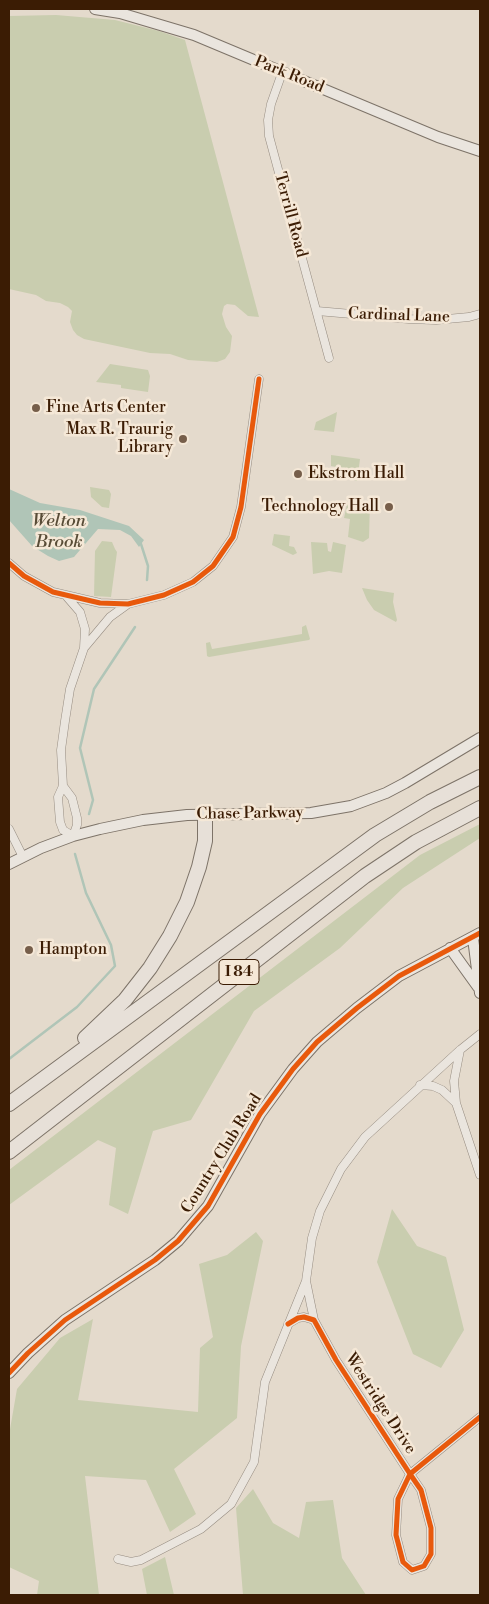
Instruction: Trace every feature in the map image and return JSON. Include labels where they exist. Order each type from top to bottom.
[{"type":"highway","name":"I 84","points":[[9,1104],[362,844],[423,806],[480,776]]},
{"type":"highway","name":"I 84","points":[[9,1152],[365,876],[416,842],[480,808]]},
{"type":"highway","points":[[9,1100],[100,1025],[125,1000],[150,968],[170,936],[193,885],[204,841],[205,814]]},
{"type":"main road","name":"Park Road","points":[[95,9],[120,13],[194,36],[438,137],[480,151]]},
{"type":"main road","name":"Chase Parkway","points":[[9,864],[72,836],[100,828],[143,820],[205,814],[298,814],[331,811],[351,806],[386,793],[405,783],[480,738]]},
{"type":"main road","name":"Country Club Road","points":[[9,1373],[65,1320],[155,1260],[178,1241],[208,1206],[260,1114],[293,1069],[317,1042],[399,976],[476,936]]},
{"type":"main road","points":[[476,936],[479,990]]},
{"type":"main road","points":[[450,948],[479,990]]},
{"type":"street","name":"Terrill Road","points":[[282,73],[271,104],[268,120],[269,136],[329,358]]},
{"type":"street","name":"Cardinal Lane","points":[[317,311],[436,320],[480,314]]},
{"type":"street","points":[[9,563],[36,584],[66,596],[100,603],[128,604],[164,596],[188,585],[213,566],[233,537],[241,507],[258,379]]},
{"type":"street","points":[[63,786],[70,794],[77,818],[77,825],[72,836],[63,830],[60,822],[58,797],[63,786],[61,750],[65,720],[70,689],[84,648],[85,629],[80,612],[66,596]]},
{"type":"street","points":[[84,648],[110,617],[128,604]]},
{"type":"street","points":[[9,829],[22,857]]},
{"type":"street","name":"Westridge Drive","points":[[410,1474],[398,1499],[396,1535],[404,1562],[412,1570],[424,1566],[431,1554],[431,1528],[421,1490],[336,1360],[314,1320],[306,1281],[312,1238],[320,1211],[341,1169],[365,1137],[420,1085],[480,1034]]},
{"type":"street","points":[[460,1050],[454,1081],[456,1103],[480,1175]]},
{"type":"street","points":[[420,1085],[433,1086],[442,1090],[456,1103]]},
{"type":"street","points":[[118,1559],[131,1562],[141,1560],[201,1529],[231,1504],[254,1462],[265,1382],[306,1281]]},
{"type":"street","points":[[288,1324],[304,1317],[314,1320]]},
{"type":"street","points":[[410,1474],[480,1417]]},
{"type":"shaded area","points":[[56,15],[115,20],[159,31],[185,40],[259,317],[248,316],[235,305],[227,304],[224,306],[222,314],[226,327],[232,336],[230,352],[225,359],[217,362],[188,360],[170,354],[150,353],[84,339],[73,330],[70,322],[72,311],[68,307],[60,303],[46,301],[36,295],[9,289],[9,16]]},
{"type":"shaded area","points":[[110,364],[148,370],[150,376],[148,392],[121,388],[121,385],[96,382]]},
{"type":"shaded area","points":[[337,412],[334,432],[314,430],[316,422]]},
{"type":"shaded area","points":[[331,455],[360,459],[357,481],[343,476],[341,468],[331,466]]},
{"type":"shaded area","points":[[90,487],[109,490],[111,494],[109,508],[102,507],[91,497]]},
{"type":"shaded area","points":[[348,500],[370,502],[369,538],[363,542],[348,537],[350,519],[344,518]]},
{"type":"shaded area","points":[[274,534],[290,536],[289,546],[294,547],[297,553],[293,555],[272,545]]},
{"type":"shaded area","points":[[102,541],[112,542],[117,552],[111,597],[94,596],[95,551]]},
{"type":"shaded area","points":[[311,542],[327,543],[328,551],[331,552],[333,542],[346,545],[342,573],[329,571],[313,574]]},
{"type":"shaded area","points":[[362,588],[394,593],[393,602],[396,622],[374,610]]},
{"type":"shaded area","points":[[306,625],[309,640],[207,656],[206,643],[210,642],[212,649],[302,634],[302,627]]},
{"type":"shaded area","points":[[480,824],[480,838],[403,888],[340,948],[254,1011],[191,1120],[153,1131],[128,1214],[109,1205],[116,1148],[98,1140],[9,1205],[9,1170],[420,855]]},
{"type":"shaded area","points":[[392,1209],[417,1246],[446,1257],[464,1330],[441,1368],[413,1354],[377,1262]]},
{"type":"shaded area","points":[[256,1232],[263,1241],[241,1346],[237,1418],[174,1469],[196,1514],[170,1532],[146,1480],[85,1476],[99,1595],[37,1595],[39,1581],[9,1567],[9,1435],[17,1389],[60,1338],[93,1319],[78,1400],[198,1412],[200,1348],[213,1337],[199,1264],[227,1255]]},
{"type":"shaded area","points":[[253,1489],[273,1523],[299,1538],[306,1502],[333,1500],[342,1558],[366,1595],[243,1595],[236,1508]]},
{"type":"shaded area","points":[[165,1557],[174,1595],[147,1595],[142,1569]]},
{"type":"water","name":"Welton Brook","points":[[9,489],[40,503],[80,510],[129,526],[144,540],[139,547],[131,536],[120,530],[98,529],[74,557],[59,561],[32,546],[9,520]]},
{"type":"waterway","name":"Welton Brook","points":[[141,544],[148,566],[147,580]]},
{"type":"waterway","name":"Welton Brook","points":[[89,814],[93,800],[80,748],[94,689],[135,627]]},
{"type":"waterway","name":"Welton Brook","points":[[9,1059],[77,1007],[115,966],[111,945],[86,893],[75,854]]},
{"type":"cycle path","points":[[9,563],[24,576],[53,592],[100,603],[128,604],[164,595],[193,582],[213,566],[233,537],[241,507],[259,379]]},
{"type":"cycle path","points":[[9,1373],[65,1320],[155,1260],[178,1241],[208,1206],[260,1114],[293,1069],[317,1042],[399,976],[480,933]]},
{"type":"cycle path","points":[[288,1324],[304,1317],[314,1320],[336,1360],[410,1474],[421,1490],[431,1528],[431,1554],[424,1566],[412,1570],[403,1562],[396,1535],[398,1499],[410,1474],[480,1417]]},
{"type":"place","name":"Fine Arts Center","points":[[36,408]]},
{"type":"place","name":"Max R. Traurig Library","points":[[183,439]]},
{"type":"place","name":"Ekstrom Hall","points":[[298,474]]},
{"type":"place","name":"Technology Hall","points":[[389,507]]},
{"type":"place","name":"Hampton","points":[[29,950]]}]
